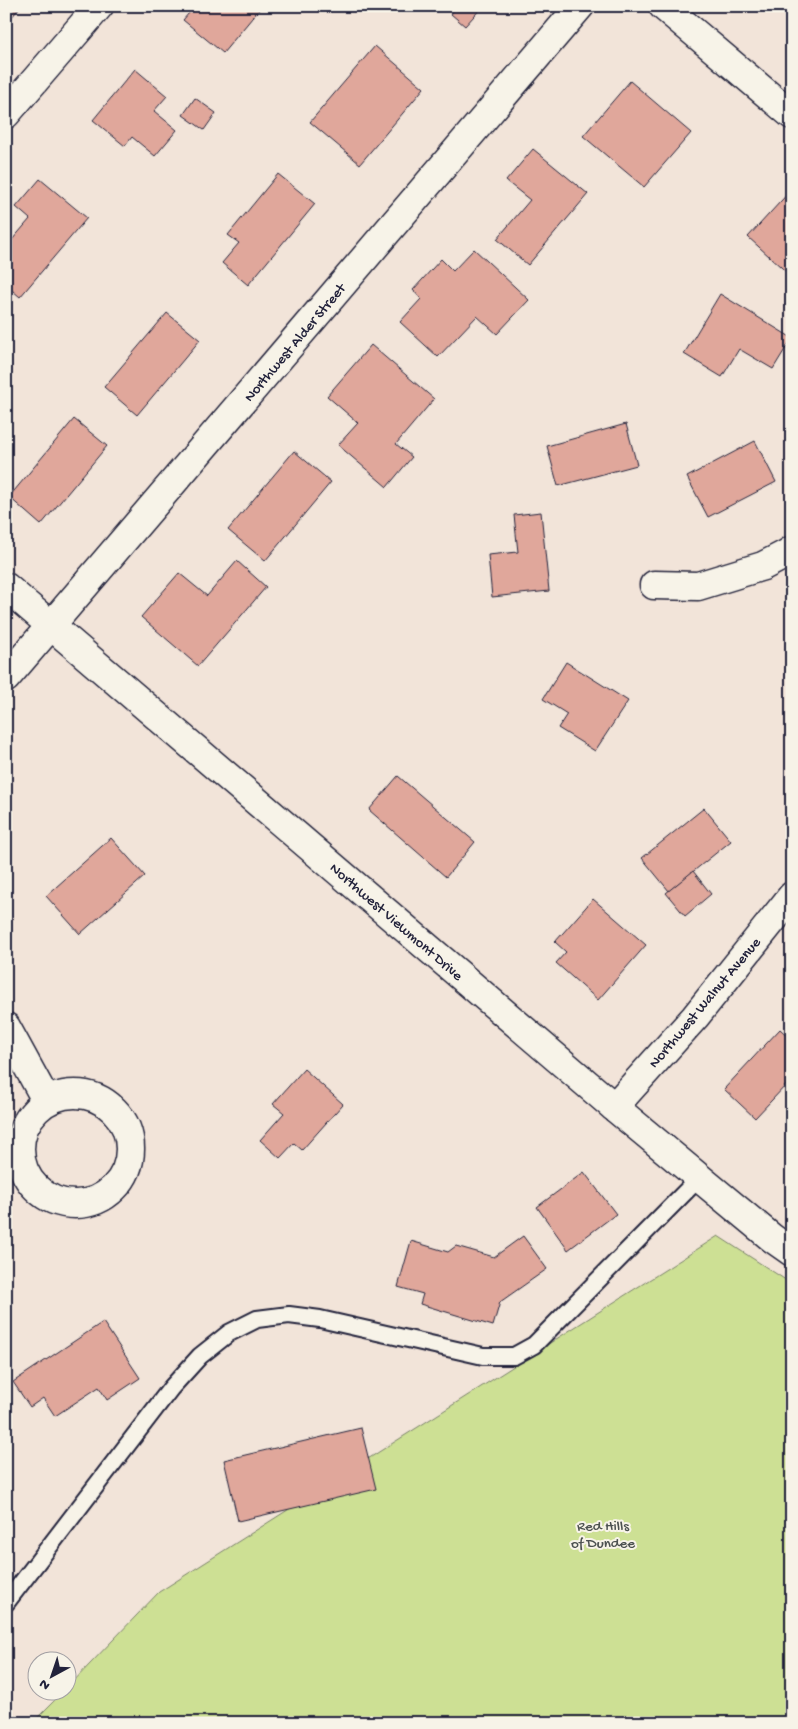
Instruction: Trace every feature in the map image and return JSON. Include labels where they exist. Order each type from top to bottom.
[{"type":"street","points":[[6,114],[99,6]]},
{"type":"street","name":"Northwest Alder Street","points":[[6,678],[580,6]]},
{"type":"street","points":[[663,6],[792,114]]},
{"type":"street","points":[[654,585],[698,586],[763,566],[788,554],[792,550]]},
{"type":"street","name":"Northwest Viewmont Drive","points":[[6,587],[614,1107],[772,1238],[792,1252]]},
{"type":"street","name":"Northwest Walnut Avenue","points":[[614,1107],[695,1018],[792,896]]},
{"type":"street","points":[[6,1027],[46,1100]]},
{"type":"street","points":[[74,1093],[96,1097],[113,1108],[125,1125],[130,1140],[129,1164],[118,1184],[96,1200],[80,1204],[66,1204],[46,1197],[26,1176],[19,1154],[21,1132],[30,1115],[46,1100],[74,1093]]},
{"type":"lane","points":[[6,1603],[171,1388],[200,1356],[229,1334],[257,1319],[289,1315],[320,1319],[483,1356],[514,1356],[534,1345],[699,1178]]},
{"type":"green space","name":"Red Hills of Dundee","points":[[718,1236],[792,1284],[792,1723],[32,1723],[53,1702],[78,1702],[78,1677],[159,1592]]},
{"type":"building","points":[[6,6],[21,6],[6,24]]},
{"type":"building","points":[[195,6],[262,6],[223,53],[183,20]]},
{"type":"building","points":[[457,6],[483,6],[465,26],[451,14]]},
{"type":"building","points":[[375,46],[424,88],[360,164],[310,122]]},
{"type":"building","points":[[135,69],[167,96],[154,111],[177,130],[155,156],[132,137],[125,146],[93,120]]},
{"type":"building","points":[[630,81],[691,133],[644,187],[583,136]]},
{"type":"building","points":[[195,98],[216,113],[204,130],[183,115]]},
{"type":"building","points":[[533,149],[588,194],[528,265],[497,239],[530,200],[506,181]]},
{"type":"building","points":[[278,174],[315,204],[248,285],[222,263],[239,243],[228,235]]},
{"type":"building","points":[[40,179],[87,218],[20,297],[6,285],[6,247],[30,219],[16,207]]},
{"type":"building","points":[[792,189],[792,277],[748,237]]},
{"type":"building","points":[[474,249],[529,300],[497,334],[477,316],[438,357],[400,322],[421,299],[413,290],[441,259],[453,271]]},
{"type":"building","points":[[720,294],[792,338],[773,369],[739,349],[722,377],[684,354]]},
{"type":"building","points":[[167,313],[200,340],[137,415],[104,387]]},
{"type":"building","points":[[371,345],[434,399],[396,444],[412,457],[387,487],[338,445],[358,423],[327,396]]},
{"type":"building","points":[[74,419],[107,446],[41,525],[9,497]]},
{"type":"building","points":[[626,424],[637,465],[558,486],[547,446]]},
{"type":"building","points":[[755,441],[776,482],[708,517],[687,477]]},
{"type":"building","points":[[294,451],[331,482],[265,561],[228,530]]},
{"type":"building","points":[[541,512],[549,591],[492,597],[488,555],[518,552],[514,515]]},
{"type":"building","points":[[237,561],[266,587],[198,666],[141,617],[179,573],[207,596]]},
{"type":"building","points":[[566,662],[628,701],[595,751],[558,728],[567,714],[543,699]]},
{"type":"building","points":[[398,776],[475,842],[446,877],[369,810]]},
{"type":"building","points":[[704,808],[731,841],[669,891],[642,858]]},
{"type":"building","points":[[111,838],[145,876],[80,934],[46,896]]},
{"type":"building","points":[[693,871],[711,894],[685,916],[666,893]]},
{"type":"building","points":[[593,899],[646,945],[598,1000],[556,963],[566,952],[555,942]]},
{"type":"building","points":[[780,1029],[792,1040],[792,1088],[787,1084],[755,1118],[724,1089]]},
{"type":"building","points":[[304,1069],[343,1104],[302,1150],[294,1143],[280,1158],[260,1140],[284,1113],[273,1104]]},
{"type":"building","points":[[584,1172],[616,1214],[568,1250],[537,1207]]},
{"type":"building","points":[[523,1236],[547,1269],[500,1302],[493,1326],[420,1304],[423,1294],[398,1287],[411,1241],[448,1252],[456,1246],[494,1257]]},
{"type":"building","points":[[103,1322],[140,1378],[107,1400],[99,1387],[55,1416],[43,1398],[30,1407],[13,1382]]},
{"type":"building","points":[[361,1428],[376,1489],[238,1521],[224,1460]]}]
